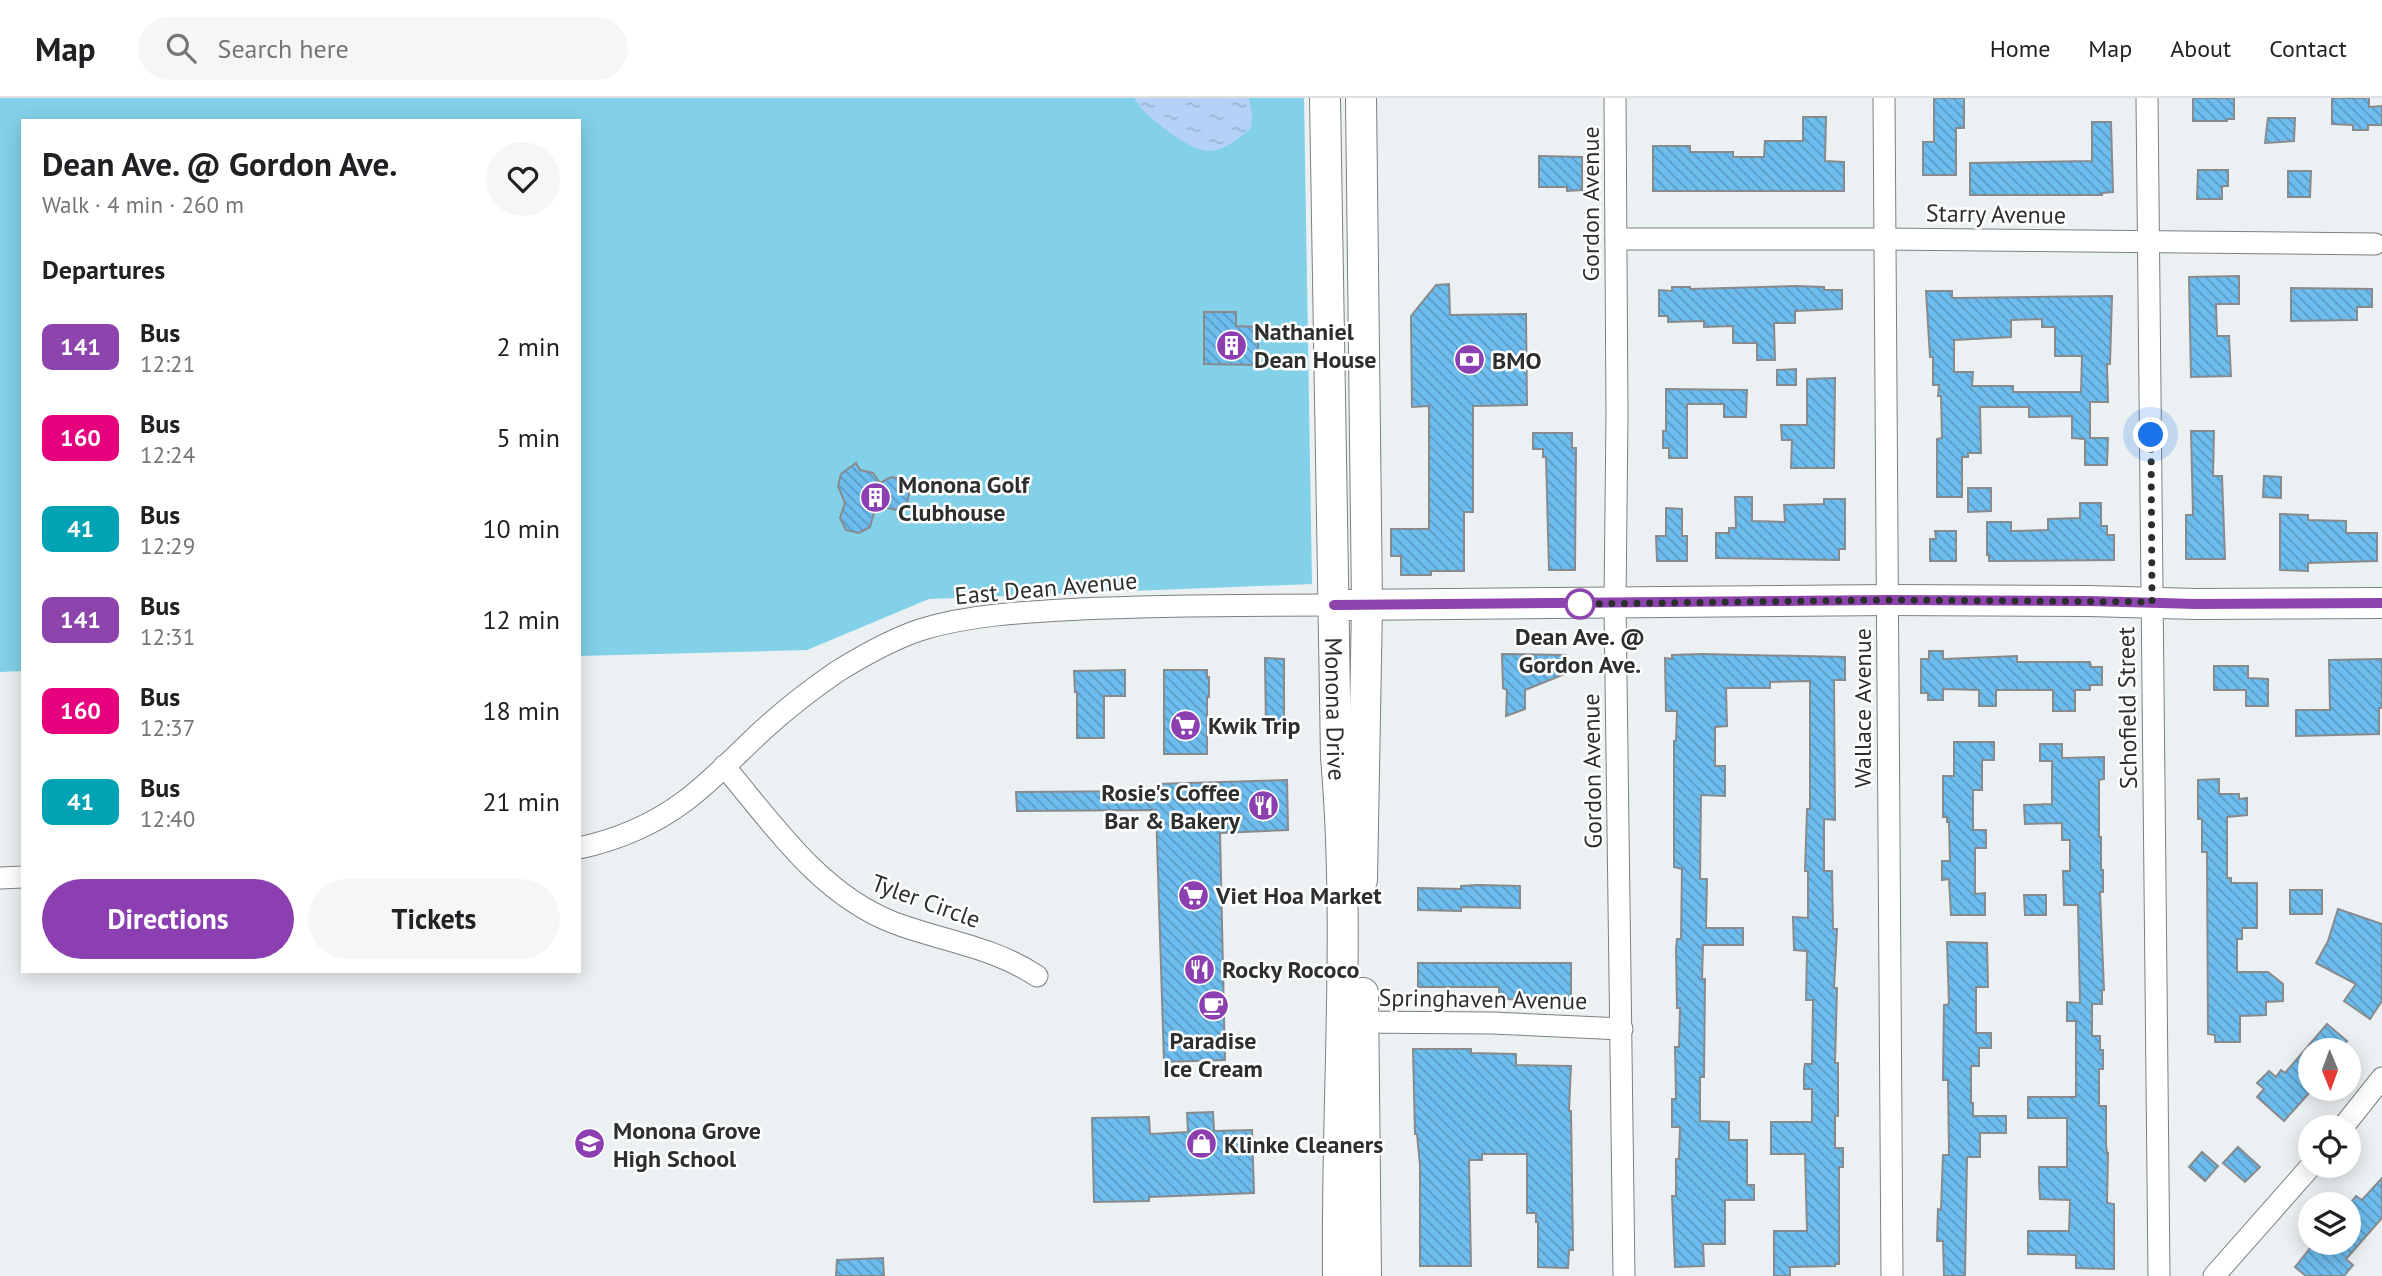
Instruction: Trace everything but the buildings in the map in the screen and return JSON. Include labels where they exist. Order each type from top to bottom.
[{"type":"street","name":"Monona Drive","points":[[1325,98],[1336,757],[1354,1022],[1366,1276]]},
{"type":"street","name":"Monona Drive","points":[[1338,1276],[1362,891],[1366,745],[1362,98]]},
{"type":"street","name":"Gordon Avenue","points":[[1615,98],[1615,604],[1624,1276]]},
{"type":"street","name":"Wallace Avenue","points":[[1885,98],[1892,1276]]},
{"type":"street","name":"Schofield Street","points":[[2147,98],[2158,1276]]},
{"type":"street","name":"Starry Avenue","points":[[1616,239],[2375,244]]},
{"type":"street","points":[[1334,605],[1889,600],[2382,603]]},
{"type":"street","name":"East Dean Avenue","points":[[581,848],[627,834],[668,813],[686,800],[766,727],[838,672],[897,639],[932,626],[969,618],[1033,611],[1152,606],[1334,605]]},
{"type":"street","name":"Tyler Circle","points":[[724,766],[806,863],[860,907],[892,922],[1003,957],[1037,976]]},
{"type":"street","points":[[0,878],[21,877]]},
{"type":"street","name":"Springhaven Avenue","points":[[1354,1022],[1492,1023],[1622,1029]]},
{"type":"street","points":[[2353,1115],[2382,1078]]},
{"type":"street","points":[[2214,1276],[2300,1178]]},
{"type":"shaded area","points":[[0,98],[1304,98],[1312,584],[929,599],[807,650],[581,656],[581,119],[21,119],[21,671],[0,672]]},
{"type":"water","points":[[1134,98],[1249,98],[1251,128],[1229,145],[1211,151],[1202,150],[1192,147],[1158,124]]},
{"type":"bus line","name":"141","points":[[1334,605],[1478,606],[1889,600],[2196,604],[2382,603]]},
{"type":"place","name":"Nathaniel Dean House","points":[[1231,345]]},
{"type":"place","name":"BMO","points":[[1469,360]]},
{"type":"place","name":"Monona Golf Clubhouse","points":[[875,498]]},
{"type":"place","name":"Dean Ave. @ Gordon Ave.","points":[[1580,604]]},
{"type":"place","name":"Kwik Trip","points":[[1185,725]]},
{"type":"place","name":"Rosie's Coffee Bar & Bakery","points":[[1263,806]]},
{"type":"place","name":"Viet Hoa Market","points":[[1193,895]]},
{"type":"place","name":"Rocky Rococo","points":[[1199,969]]},
{"type":"place","name":"Paradise Ice Cream","points":[[1213,1006]]},
{"type":"place","name":"Monona Grove High School","points":[[590,1144]]},
{"type":"place","name":"Klinke Cleaners","points":[[1201,1144]]},
{"type":"route","points":[[1580,604],[1577,604],[1889,600],[2152,602],[2151,435]]}]
